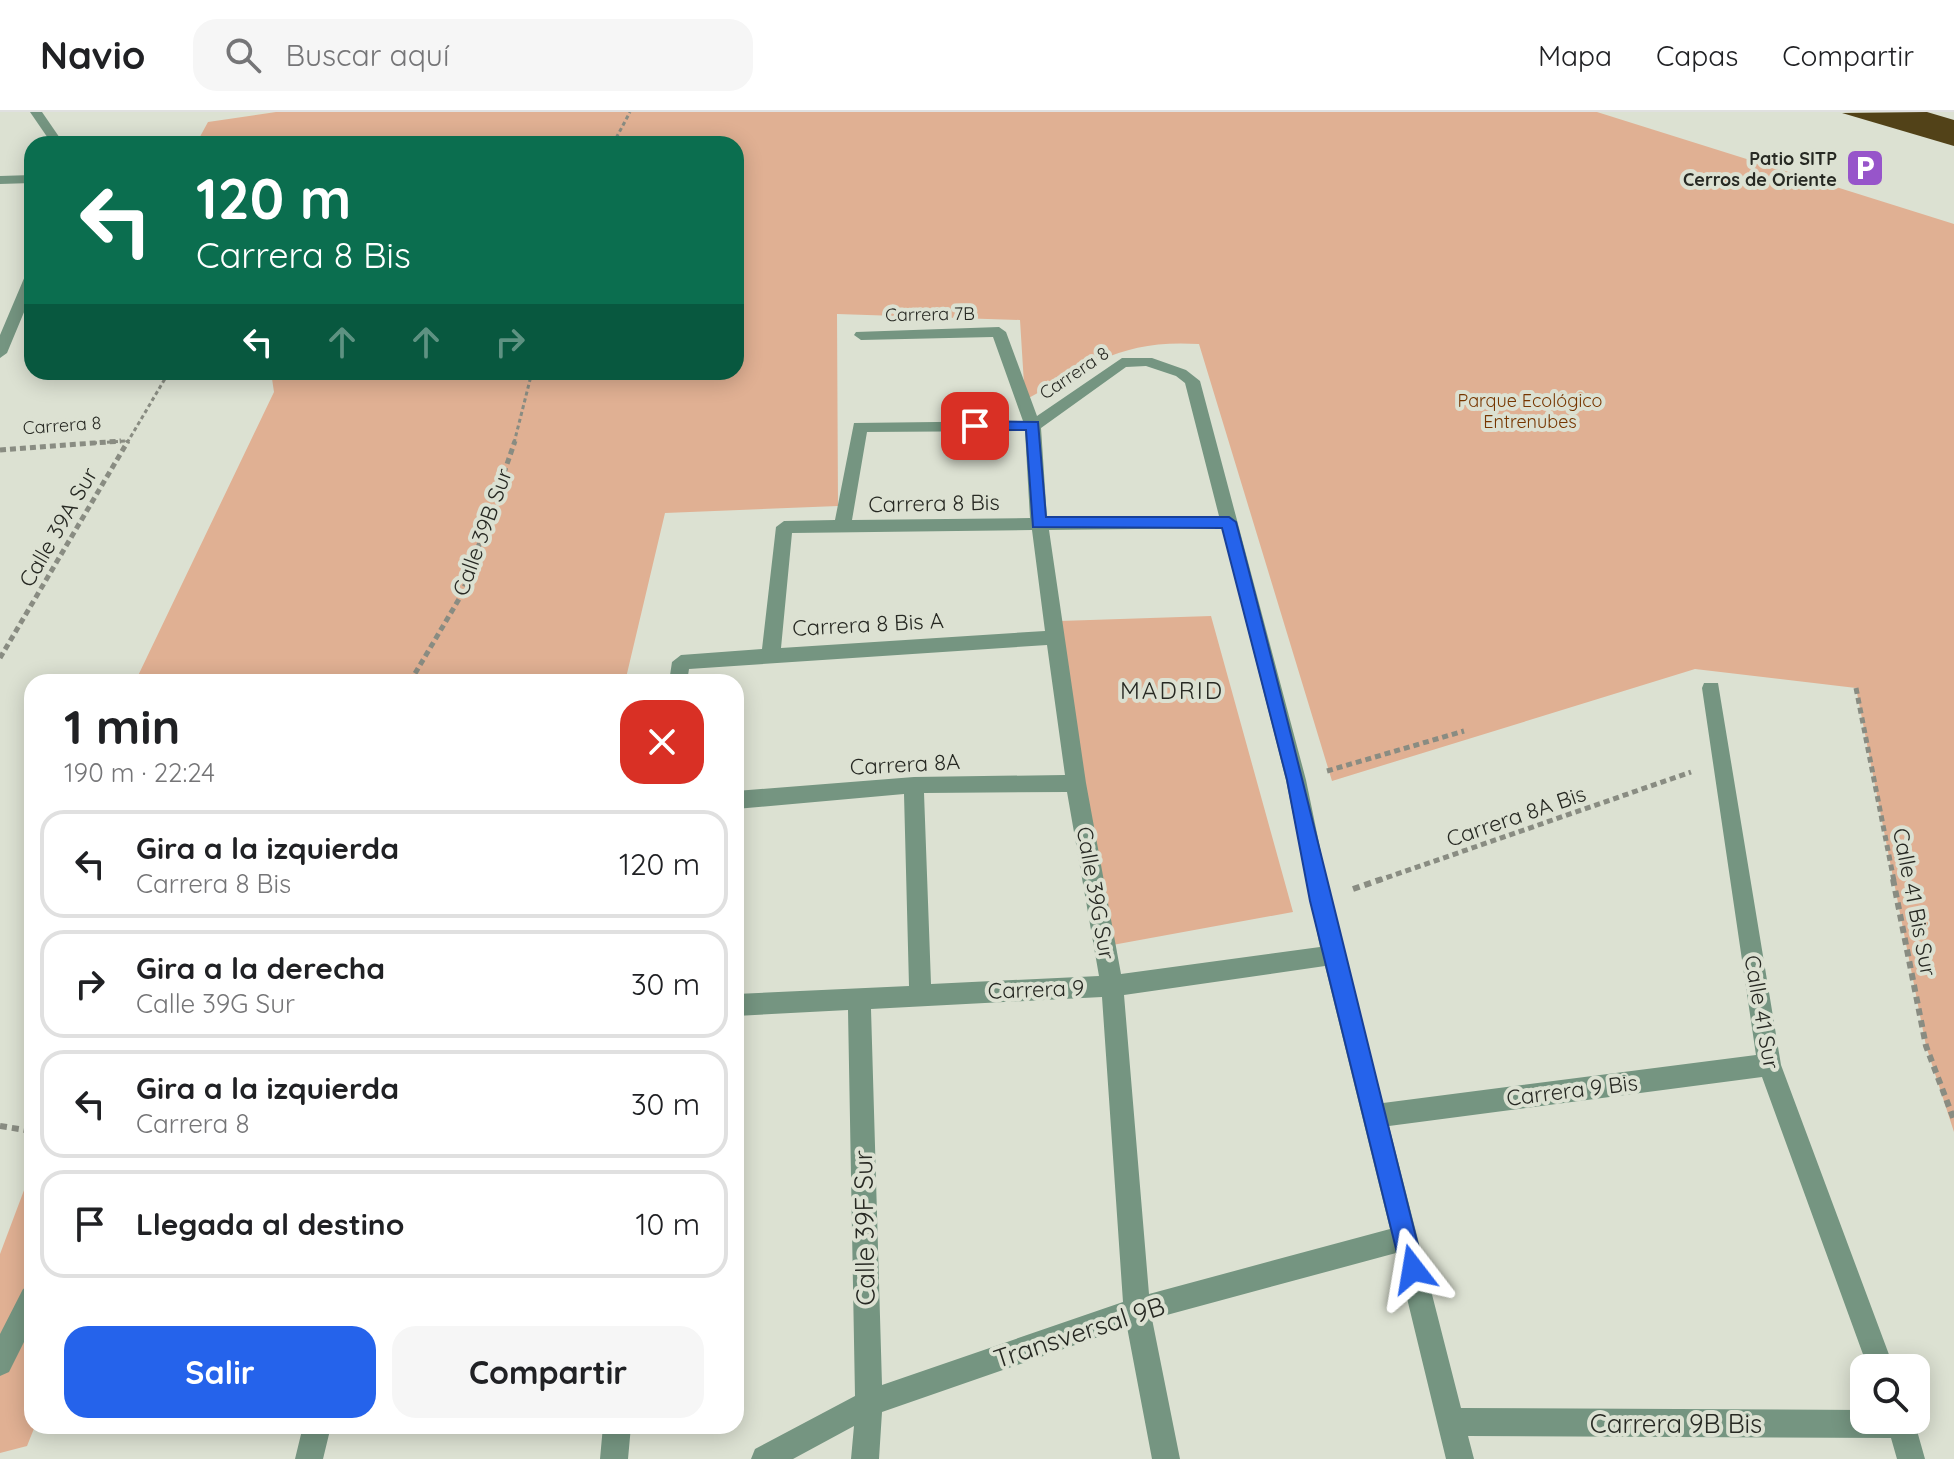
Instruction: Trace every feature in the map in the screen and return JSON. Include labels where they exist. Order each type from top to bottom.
[{"type":"street","points":[[36,112],[52,136]]},
{"type":"street","points":[[0,180],[24,179]]},
{"type":"street","points":[[0,353],[24,295]]},
{"type":"street","name":"Carrera 7B","points":[[861,335],[999,332]]},
{"type":"street","name":"Calle 39G Sur","points":[[999,332],[1033,426],[1039,523],[1076,783],[1112,986],[1137,1310],[1166,1459]]},
{"type":"street","name":"Carrera 8","points":[[842,527],[860,427],[1033,426],[1122,363],[1147,361],[1168,367],[1192,381],[1229,522]]},
{"type":"street","points":[[1229,522],[1296,780],[1320,901],[1460,1459]]},
{"type":"street","name":"Carrera 8 Bis","points":[[771,654],[784,527],[1229,522]]},
{"type":"street","name":"Carrera 8 Bis A","points":[[679,674],[681,662],[1057,637]]},
{"type":"street","name":"Calle 41 Sur","points":[[1711,688],[1769,1065],[1876,1354]]},
{"type":"street","name":"Carrera 8A","points":[[744,799],[914,785],[1076,783]]},
{"type":"street","points":[[914,785],[920,994]]},
{"type":"street","name":"Carrera 9","points":[[744,1004],[1112,986],[1334,955]]},
{"type":"street","name":"Calle 39F Sur","points":[[859,997],[869,1403],[865,1459]]},
{"type":"street","name":"Carrera 9 Bis","points":[[1375,1116],[1769,1065]]},
{"type":"street","name":"Transversal 9B","points":[[765,1459],[869,1403],[1137,1310],[1405,1238]]},
{"type":"street","points":[[0,1363],[24,1314]]},
{"type":"street","name":"Carrera 9B Bis","points":[[1451,1422],[1850,1422]]},
{"type":"street","points":[[309,1459],[315,1434]]},
{"type":"street","points":[[614,1459],[616,1434]]},
{"type":"street","points":[[1904,1434],[1911,1459]]},
{"type":"path","points":[[617,136],[630,112]]},
{"type":"path","name":"Calle 39A Sur","points":[[0,658],[164,380]]},
{"type":"path","name":"Calle 39B Sur","points":[[415,674],[462,594],[518,433],[530,380]]},
{"type":"path","name":"Carrera 8","points":[[0,450],[127,441]]},
{"type":"path","name":"Calle 41 Bis Sur","points":[[1856,688],[1926,1046],[1954,1120]]},
{"type":"path","points":[[1296,780],[1464,731]]},
{"type":"path","name":"Carrera 8A Bis","points":[[1320,901],[1722,761]]},
{"type":"path","points":[[0,1126],[24,1130]]},
{"type":"green space","name":"Parque Ecológico Entrenubes","points":[[276,112],[1597,112],[1954,224],[1954,1132],[1926,1046],[1856,688],[1695,669],[1332,781],[1199,344],[1127,350],[1088,366],[1025,400],[1020,320],[837,314],[838,506],[665,513],[627,674],[139,674],[274,392],[272,380],[744,380],[744,136],[200,136],[208,122]]},
{"type":"green space","points":[[1211,616],[1293,912],[1107,946],[1060,621]]},
{"type":"green space","points":[[24,1190],[24,1434],[32,1434],[27,1446],[0,1453],[0,1254]]},
{"type":"building","points":[[1927,112],[1954,120],[1954,146],[1842,113]]},
{"type":"place","name":"Patio SITP Cerros de Oriente","points":[[1865,168]]},
{"type":"district","name":"MADRID","points":[[1172,690]]},
{"type":"route","points":[[975,426],[1033,426],[1039,523],[1229,522],[1296,780],[1320,901],[1413,1269]]}]
